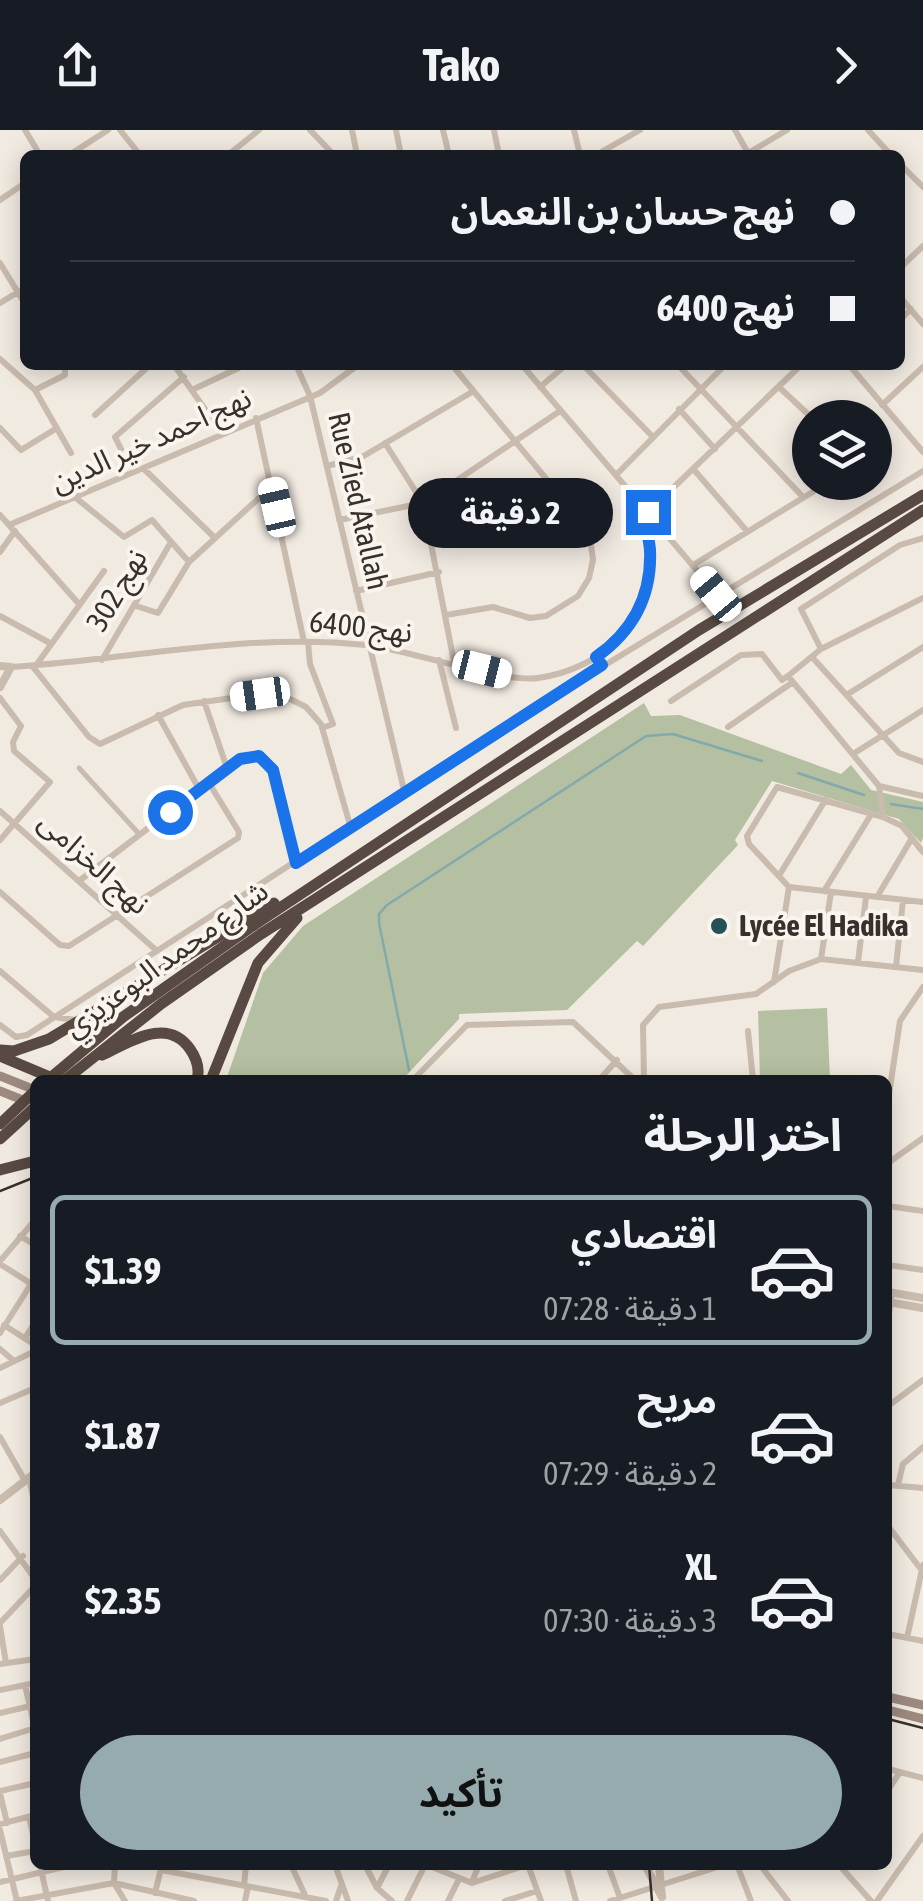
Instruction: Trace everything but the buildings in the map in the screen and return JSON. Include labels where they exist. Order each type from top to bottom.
[{"type":"highway","name":"شارع محمد البوعزيزي","points":[[71,1075],[318,880],[698,630],[923,493]]},
{"type":"highway","name":"شارع محمد البوعزيزي","points":[[54,1075],[123,1017],[258,930],[325,894],[655,678],[923,513]]},
{"type":"highway","points":[[0,1053],[49,1039],[318,880]]},
{"type":"highway","points":[[213,1075],[258,963],[278,936],[325,894]]},
{"type":"highway","points":[[85,1063],[140,1036],[158,1032],[181,1039],[190,1048],[198,1075]]},
{"type":"highway","points":[[0,1053],[46,1075]]},
{"type":"highway","points":[[0,1124],[30,1096]]},
{"type":"highway","points":[[0,1139],[30,1111]]},
{"type":"highway","points":[[0,1170],[30,1162]]},
{"type":"main road","points":[[0,1076],[30,1089]]},
{"type":"main road","points":[[0,1092],[30,1104]]},
{"type":"main road","points":[[892,1698],[923,1706]]},
{"type":"main road","points":[[892,1711],[923,1719]]},
{"type":"street","points":[[77,150],[108,130]]},
{"type":"street","points":[[120,130],[136,150]]},
{"type":"street","points":[[234,150],[259,130]]},
{"type":"street","points":[[310,130],[328,150]]},
{"type":"street","points":[[605,150],[640,130]]},
{"type":"street","points":[[753,150],[787,130]]},
{"type":"street","points":[[868,130],[886,150]]},
{"type":"street","points":[[905,169],[923,187]]},
{"type":"street","points":[[0,262],[20,288]]},
{"type":"street","points":[[905,303],[923,324]]},
{"type":"street","points":[[905,314],[910,309]]},
{"type":"street","points":[[0,359],[36,390],[71,453]]},
{"type":"street","points":[[887,400],[923,367]]},
{"type":"street","points":[[36,390],[65,375],[65,370]]},
{"type":"street","points":[[95,415],[144,370]]},
{"type":"street","points":[[178,370],[221,432]]},
{"type":"street","points":[[194,389],[234,370]]},
{"type":"street","name":"Rue Zied Atallah","points":[[298,370],[310,396],[404,790]]},
{"type":"street","name":"نهج احمد خير الدين","points":[[12,528],[221,432],[310,396],[351,370]]},
{"type":"street","points":[[446,616],[492,607],[530,618],[546,616],[578,596],[589,578],[590,537],[456,370]]},
{"type":"street","points":[[526,370],[716,594]]},
{"type":"street","points":[[540,387],[560,370]]},
{"type":"street","points":[[588,370],[652,436]]},
{"type":"street","points":[[683,370],[792,484]]},
{"type":"street","points":[[616,476],[720,370]]},
{"type":"street","points":[[648,512],[796,370]]},
{"type":"street","points":[[854,370],[878,400]]},
{"type":"street","points":[[121,449],[115,438],[184,377]]},
{"type":"street","points":[[780,388],[793,400]]},
{"type":"street","points":[[327,466],[362,457],[472,392]]},
{"type":"street","points":[[679,410],[716,450]]},
{"type":"street","points":[[339,520],[423,503],[560,411]]},
{"type":"street","points":[[892,416],[923,452]]},
{"type":"street","points":[[256,418],[310,664],[333,722],[322,728]]},
{"type":"street","points":[[0,428],[21,450],[57,428]]},
{"type":"street","points":[[384,443],[423,503],[454,662]]},
{"type":"street","points":[[144,469],[215,538]]},
{"type":"street","points":[[695,470],[747,530]]},
{"type":"street","points":[[0,1025],[21,1037],[602,665],[923,472]]},
{"type":"street","points":[[461,479],[510,544]]},
{"type":"street","points":[[136,606],[156,614],[189,562],[272,486]]},
{"type":"street","points":[[76,498],[122,536],[149,520],[189,562]]},
{"type":"street","points":[[693,566],[799,500]]},
{"type":"street","name":"نهج 6400","points":[[11,667],[102,661],[191,646],[306,642],[368,645],[531,678],[562,672],[596,657],[623,635],[639,611],[648,582],[648,512]]},
{"type":"street","points":[[0,515],[79,604]]},
{"type":"street","points":[[0,552],[12,528]]},
{"type":"street","points":[[821,649],[801,609],[900,545],[923,538]]},
{"type":"street","name":"نهج 302","points":[[102,661],[171,542]]},
{"type":"street","points":[[104,571],[34,666],[94,742],[106,742],[158,714],[204,702],[284,696],[306,707],[322,728],[350,826]]},
{"type":"street","points":[[356,591],[439,572]]},
{"type":"street","points":[[728,728],[791,679],[821,649],[923,598]]},
{"type":"street","points":[[0,616],[50,643]]},
{"type":"street","points":[[847,694],[923,647]]},
{"type":"street","points":[[671,701],[748,653],[762,654],[782,680],[791,679]]},
{"type":"street","points":[[812,656],[903,756],[923,762]]},
{"type":"street","points":[[596,657],[602,665]]},
{"type":"street","points":[[438,660],[456,728]]},
{"type":"street","points":[[0,666],[11,667],[0,687]]},
{"type":"street","points":[[791,679],[880,786],[883,816]]},
{"type":"street","points":[[0,698],[21,726],[12,742],[14,751],[50,782],[0,840]]},
{"type":"street","points":[[204,702],[227,768]]},
{"type":"street","points":[[853,754],[923,710]]},
{"type":"street","points":[[158,714],[199,790]]},
{"type":"street","points":[[79,882],[227,768],[252,755],[270,764],[296,863]]},
{"type":"street","points":[[79,768],[118,805],[140,835]]},
{"type":"street","points":[[0,892],[60,945],[69,946],[238,838],[239,832],[209,783]]},
{"type":"street","points":[[880,786],[923,796]]},
{"type":"street","points":[[774,982],[788,887],[749,844],[747,836],[775,789],[883,816],[902,826],[923,852]]},
{"type":"street","points":[[780,874],[826,799]]},
{"type":"street","name":"نهج الخزامى","points":[[0,810],[157,951]]},
{"type":"street","points":[[820,959],[828,891],[872,812]]},
{"type":"street","points":[[877,898],[912,838]]},
{"type":"street","points":[[788,887],[923,902]]},
{"type":"street","points":[[858,962],[866,897]]},
{"type":"street","points":[[896,968],[903,900]]},
{"type":"street","points":[[644,1075],[643,1025],[652,1011],[668,1005],[740,998],[820,959],[923,970]]},
{"type":"street","points":[[0,971],[54,1017],[79,1020]]},
{"type":"street","points":[[892,1075],[900,1021],[923,988]]},
{"type":"street","points":[[49,1039],[54,1017]]},
{"type":"street","points":[[418,1075],[458,1030],[475,1023],[564,1019],[618,1060],[631,1075]]},
{"type":"street","points":[[748,1032],[752,1075]]},
{"type":"street","points":[[604,1075],[618,1060]]},
{"type":"street","points":[[892,1160],[923,1138]]},
{"type":"street","points":[[892,1207],[923,1211]]},
{"type":"street","points":[[30,1225],[0,1263],[30,1283]]},
{"type":"street","points":[[20,1236],[30,1242]]},
{"type":"street","points":[[892,1266],[923,1270]]},
{"type":"street","points":[[30,1289],[2,1329],[30,1343]]},
{"type":"street","points":[[892,1297],[923,1298]]},
{"type":"street","points":[[892,1298],[923,1308]]},
{"type":"street","points":[[25,1338],[30,1330]]},
{"type":"street","points":[[0,1349],[14,1361]]},
{"type":"street","points":[[0,1368],[30,1351]]},
{"type":"street","points":[[892,1403],[923,1380]]},
{"type":"street","points":[[0,1403],[30,1390]]},
{"type":"street","points":[[0,1437],[29,1476],[30,1496],[12,1488]]},
{"type":"street","points":[[898,1486],[903,1464],[923,1447]]},
{"type":"street","points":[[0,1500],[29,1476]]},
{"type":"street","points":[[892,1485],[923,1488]]},
{"type":"street","points":[[0,1531],[23,1556],[30,1576]]},
{"type":"street","points":[[892,1531],[922,1566],[907,1638]]},
{"type":"street","points":[[0,1580],[23,1556]]},
{"type":"street","points":[[30,1592],[0,1625],[3,1664],[30,1660]]},
{"type":"street","points":[[892,1635],[923,1642]]},
{"type":"street","points":[[0,1690],[30,1684]]},
{"type":"street","points":[[25,1685],[30,1700]]},
{"type":"street","points":[[0,1713],[30,1706]]},
{"type":"street","points":[[0,1739],[30,1730]]},
{"type":"street","points":[[0,1762],[30,1754]]},
{"type":"street","points":[[892,1771],[923,1778]]},
{"type":"street","points":[[892,1784],[900,1772]]},
{"type":"street","points":[[30,1784],[0,1792],[6,1856],[17,1901],[114,1883],[194,1901]]},
{"type":"street","points":[[2,1825],[30,1817]]},
{"type":"street","points":[[844,1870],[874,1901],[923,1836]]},
{"type":"street","points":[[6,1856],[30,1849]]},
{"type":"street","points":[[0,1882],[34,1870]]},
{"type":"street","points":[[41,1870],[48,1898]]},
{"type":"street","points":[[115,1870],[114,1883],[125,1901]]},
{"type":"street","points":[[156,1892],[162,1870]]},
{"type":"street","points":[[171,1870],[326,1901]]},
{"type":"street","points":[[245,1901],[246,1870]]},
{"type":"street","points":[[292,1870],[302,1897]]},
{"type":"street","points":[[337,1870],[348,1901]]},
{"type":"street","points":[[368,1870],[377,1888],[392,1901]]},
{"type":"street","points":[[377,1888],[386,1870]]},
{"type":"street","points":[[407,1901],[427,1870]]},
{"type":"street","points":[[440,1870],[472,1883],[512,1870]]},
{"type":"street","points":[[472,1883],[477,1870]]},
{"type":"street","points":[[530,1870],[541,1901]]},
{"type":"street","points":[[567,1870],[576,1901]]},
{"type":"street","points":[[610,1870],[620,1898]]},
{"type":"street","points":[[649,1870],[661,1894]]},
{"type":"street","points":[[610,1901],[661,1894],[713,1870]]},
{"type":"street","points":[[739,1870],[751,1901]]},
{"type":"street","points":[[764,1870],[788,1901]]},
{"type":"street","points":[[448,1901],[459,1878]]},
{"type":"street","points":[[336,1901],[342,1884]]},
{"type":"street","points":[[505,1901],[538,1890]]},
{"type":"street","points":[[271,1901],[273,1891]]},
{"type":"green space","points":[[644,703],[651,716],[680,715],[841,774],[851,765],[871,790],[923,802],[921,843],[899,819],[772,781],[735,840],[738,845],[643,946],[637,941],[567,1010],[459,1014],[459,1019],[407,1075],[228,1075],[263,973],[303,926]]},
{"type":"green space","points":[[827,1008],[830,1075],[760,1075],[758,1011]]},
{"type":"waterway","points":[[409,1070],[379,923],[379,914],[387,905],[646,736],[673,734],[762,761]]},
{"type":"waterway","points":[[798,773],[864,795]]},
{"type":"waterway","points":[[891,804],[923,809]]},
{"type":"tram line","points":[[0,1191],[30,1179]]},
{"type":"tram line","points":[[892,1720],[923,1728]]},
{"type":"tram line","points":[[649,1870],[652,1901]]},
{"type":"place","name":"Lycée El Hadika","points":[[719,926]]},
{"type":"route","points":[[170,812],[240,759],[259,756],[270,764],[278,784],[296,863],[602,665],[596,657],[623,635],[639,611],[648,582],[648,512]]}]
